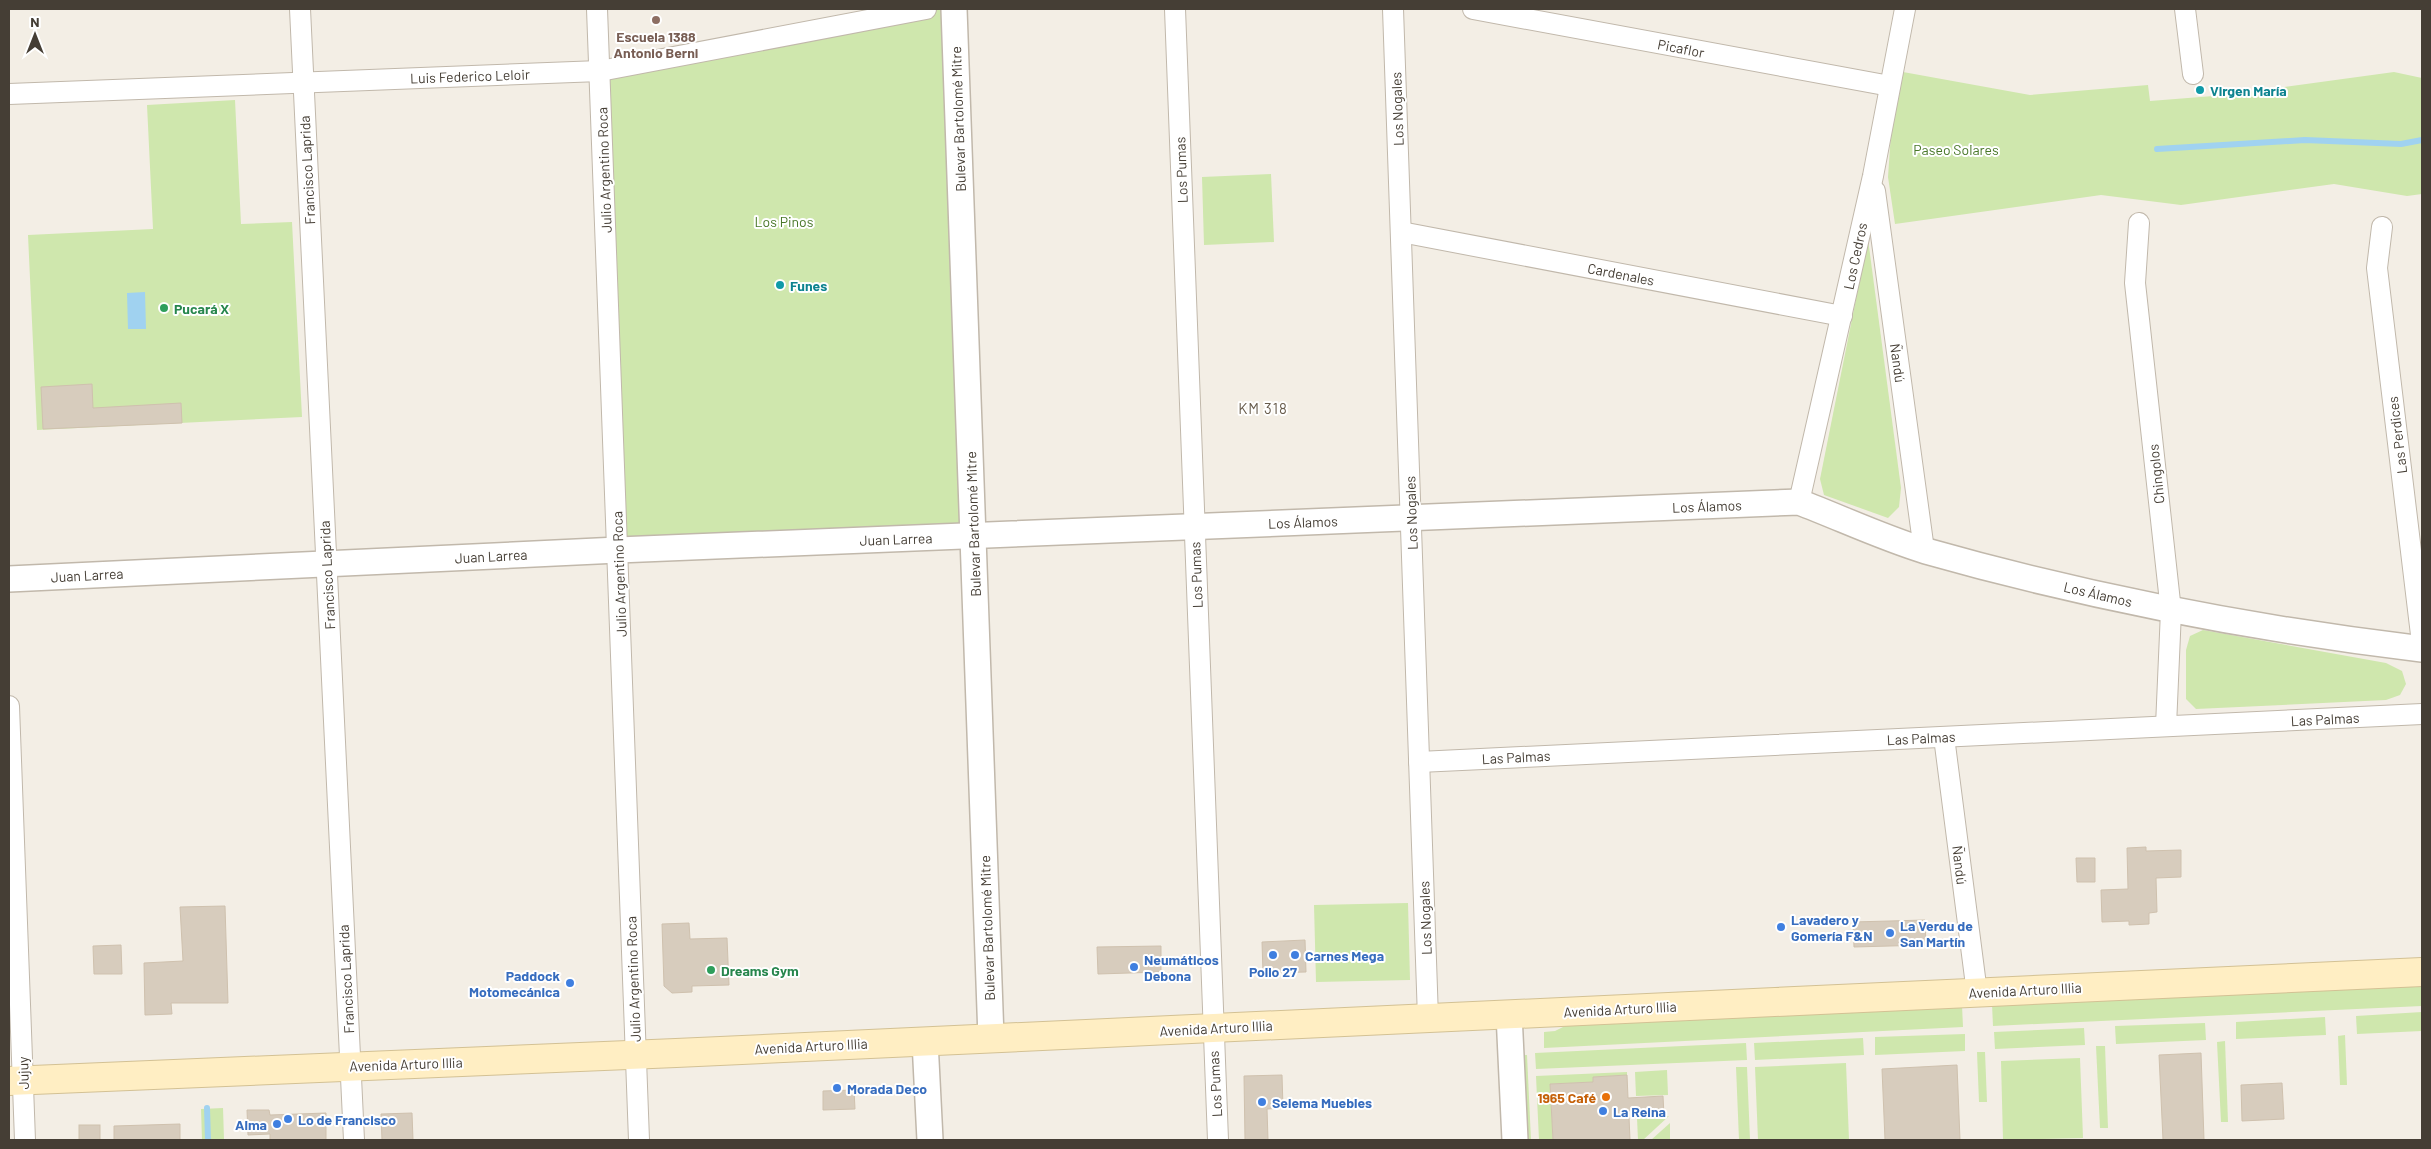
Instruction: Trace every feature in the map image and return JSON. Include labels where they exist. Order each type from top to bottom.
[{"type":"main road","name":"Avenida Arturo Illia","points":[[16,1080],[926,1041],[2422,972]]},
{"type":"street","name":"Francisco Laprida","points":[[300,9],[354,1140]]},
{"type":"street","name":"Julio Argentino Roca","points":[[597,9],[639,1140]]},
{"type":"street","name":"Luis Federico Leloir","points":[[9,94],[600,71],[926,9]]},
{"type":"street","name":"Bulevar Bartolomé Mitre","points":[[954,9],[991,1038]]},
{"type":"street","name":"Los Pumas","points":[[1175,9],[1212,1028],[1218,1140]]},
{"type":"street","name":"Los Nogales","points":[[1394,9],[1428,1018]]},
{"type":"street","name":"Picaflor","points":[[1473,9],[1890,86]]},
{"type":"street","name":"Los Cedros","points":[[1799,502],[1873,176],[1905,9]]},
{"type":"street","points":[[2185,9],[2193,74]]},
{"type":"street","name":"Ñandú","points":[[1873,176],[1924,550]]},
{"type":"street","name":"Chingolos","points":[[2139,222],[2134,283],[2172,611],[2166,726]]},
{"type":"street","name":"Las Perdices","points":[[2382,227],[2377,268],[2422,643]]},
{"type":"street","name":"Cardenales","points":[[1401,232],[1842,316]]},
{"type":"street","name":"Los Álamos","points":[[974,536],[1799,502],[1924,550],[2038,580],[2172,611],[2362,642],[2422,649]]},
{"type":"street","name":"Juan Larrea","points":[[9,579],[618,550],[974,536]]},
{"type":"street","name":"Jujuy","points":[[9,706],[16,1080],[25,1140]]},
{"type":"street","name":"Las Palmas","points":[[1419,762],[2422,714]]},
{"type":"street","name":"Ñandú","points":[[1944,737],[1977,992]]},
{"type":"street","points":[[1509,1014],[1515,1140]]},
{"type":"street","points":[[926,1041],[930,1140]]},
{"type":"green space","name":"Los Pinos","points":[[926,9],[954,9],[974,535],[618,550],[600,71]]},
{"type":"green space","name":"Paseo Solares","points":[[1903,72],[2030,95],[2148,85],[2150,101],[2226,95],[2394,72],[2422,78],[2422,194],[2407,196],[2334,184],[2181,205],[2101,195],[1895,224],[1888,177],[1891,133]]},
{"type":"green space","name":"Pucará X","points":[[235,100],[241,224],[292,222],[302,417],[37,430],[28,235],[153,229],[147,105]]},
{"type":"green space","points":[[1271,174],[1274,242],[1204,245],[1202,177]]},
{"type":"green space","points":[[1868,239],[1901,488],[1899,507],[1888,518],[1824,495],[1820,479]]},
{"type":"green space","points":[[2203,630],[2386,663],[2402,671],[2406,684],[2400,695],[2386,700],[2196,709],[2186,699],[2186,650],[2190,636]]},
{"type":"green space","points":[[1408,903],[1410,980],[1316,982],[1314,905]]},
{"type":"green space","points":[[2422,985],[2422,1006],[1993,1026],[1992,1004]]},
{"type":"green space","points":[[1962,1005],[1963,1027],[1544,1048],[1544,1032],[1555,1031],[1569,1024]]},
{"type":"green space","points":[[2422,1012],[2422,1031],[2357,1034],[2356,1016]]},
{"type":"green space","points":[[2325,1017],[2326,1035],[2236,1039],[2236,1022]]},
{"type":"green space","points":[[2205,1023],[2206,1040],[2116,1044],[2115,1026]]},
{"type":"green space","points":[[2084,1028],[2085,1045],[1995,1049],[1994,1032]]},
{"type":"green space","points":[[1965,1034],[1965,1051],[1875,1055],[1875,1037]]},
{"type":"green space","points":[[2345,1035],[2347,1085],[2340,1085],[2338,1036]]},
{"type":"green space","points":[[1863,1038],[1864,1055],[1755,1060],[1754,1043]]},
{"type":"green space","points":[[2225,1041],[2228,1122],[2221,1122],[2217,1042]]},
{"type":"green space","points":[[1746,1043],[1747,1060],[1536,1069],[1535,1053]]},
{"type":"green space","points":[[2096,1046],[2105,1046],[2108,1128],[2100,1128]]},
{"type":"green space","points":[[1977,1052],[1985,1052],[1987,1102],[1979,1102]]},
{"type":"green space","points":[[1520,1055],[1527,1055],[1531,1140],[1525,1140]]},
{"type":"green space","points":[[2080,1058],[2083,1138],[2003,1140],[2001,1061]]},
{"type":"green space","points":[[1846,1063],[1849,1140],[1758,1140],[1755,1067]]},
{"type":"green space","points":[[1736,1067],[1747,1067],[1750,1140],[1739,1140]]},
{"type":"green space","points":[[1667,1070],[1668,1095],[1636,1096],[1635,1072]]},
{"type":"green space","points":[[1627,1072],[1627,1075],[1593,1077],[1593,1082],[1550,1084],[1553,1140],[1539,1140],[1536,1076]]},
{"type":"green space","points":[[223,1108],[224,1140],[202,1140],[201,1109]]},
{"type":"green space","points":[[1669,1116],[1643,1140],[1638,1140],[1637,1118]]},
{"type":"green space","points":[[1670,1123],[1670,1140],[1651,1140]]},
{"type":"water","points":[[145,292],[146,329],[128,329],[127,293]]},
{"type":"building","points":[[92,384],[93,408],[181,403],[182,423],[43,429],[41,387]]},
{"type":"building","points":[[2146,847],[2146,851],[2181,850],[2181,877],[2156,878],[2157,912],[2149,913],[2149,924],[2129,925],[2129,921],[2102,922],[2101,890],[2128,889],[2127,848]]},
{"type":"building","points":[[2076,858],[2095,858],[2095,882],[2077,882]]},
{"type":"building","points":[[225,906],[228,1003],[171,1003],[172,1014],[145,1015],[144,963],[183,961],[180,907]]},
{"type":"building","name":"La Verdu de San Martín","points":[[1925,920],[1926,945],[1854,947],[1853,922]]},
{"type":"building","points":[[689,923],[690,939],[727,938],[729,985],[692,986],[692,992],[672,993],[664,986],[662,924]]},
{"type":"building","points":[[1305,940],[1306,972],[1263,973],[1262,942]]},
{"type":"building","points":[[121,945],[122,974],[94,974],[93,946]]},
{"type":"building","points":[[1161,946],[1161,972],[1098,974],[1097,947]]},
{"type":"building","points":[[2201,1053],[2204,1140],[2163,1140],[2159,1055]]},
{"type":"building","points":[[1957,1065],[1960,1140],[1885,1140],[1882,1069]]},
{"type":"building","points":[[1282,1075],[1283,1108],[1267,1109],[1268,1140],[1245,1140],[1244,1076]]},
{"type":"building","name":"La Reina","points":[[1627,1075],[1628,1098],[1663,1096],[1664,1115],[1629,1117],[1630,1140],[1553,1140],[1550,1084],[1593,1082],[1593,1077]]},
{"type":"building","points":[[2282,1083],[2284,1119],[2242,1121],[2241,1085]]},
{"type":"building","points":[[854,1090],[855,1109],[823,1110],[823,1091]]},
{"type":"building","points":[[247,1110],[269,1110],[270,1115],[326,1113],[326,1140],[270,1140],[270,1134],[248,1135]]},
{"type":"building","points":[[412,1113],[413,1140],[382,1140],[381,1114]]},
{"type":"building","points":[[180,1124],[180,1140],[114,1140],[114,1126]]},
{"type":"building","points":[[79,1125],[100,1125],[100,1140],[79,1140]]},
{"type":"waterway","points":[[2157,149],[2305,140],[2401,144],[2422,140]]},
{"type":"waterway","points":[[207,1108],[208,1140]]},
{"type":"place","name":"Escuela 1388 Antonio Berni","points":[[656,20]]},
{"type":"place","name":"Virgen María","points":[[2200,90]]},
{"type":"place","name":"Funes","points":[[780,285]]},
{"type":"place","name":"Pucará X","points":[[164,308]]},
{"type":"place","name":"Lavadero y Gomería F&N","points":[[1781,927]]},
{"type":"place","name":"La Verdu de San Martín","points":[[1890,933]]},
{"type":"place","name":"Pollo 27","points":[[1273,955]]},
{"type":"place","name":"Carnes Mega","points":[[1295,955]]},
{"type":"place","name":"Neumáticos Debona","points":[[1134,967]]},
{"type":"place","name":"Dreams Gym","points":[[711,970]]},
{"type":"place","name":"Paddock Motomecánica","points":[[570,983]]},
{"type":"place","name":"Morada Deco","points":[[837,1088]]},
{"type":"place","name":"1965 Café","points":[[1606,1097]]},
{"type":"place","name":"Selema Muebles","points":[[1262,1102]]},
{"type":"place","name":"La Reina","points":[[1603,1111]]},
{"type":"place","name":"Lo de Francisco","points":[[288,1119]]},
{"type":"place","name":"Alma","points":[[277,1124]]},
{"type":"district","name":"KM 318","points":[[1263,408]]}]
